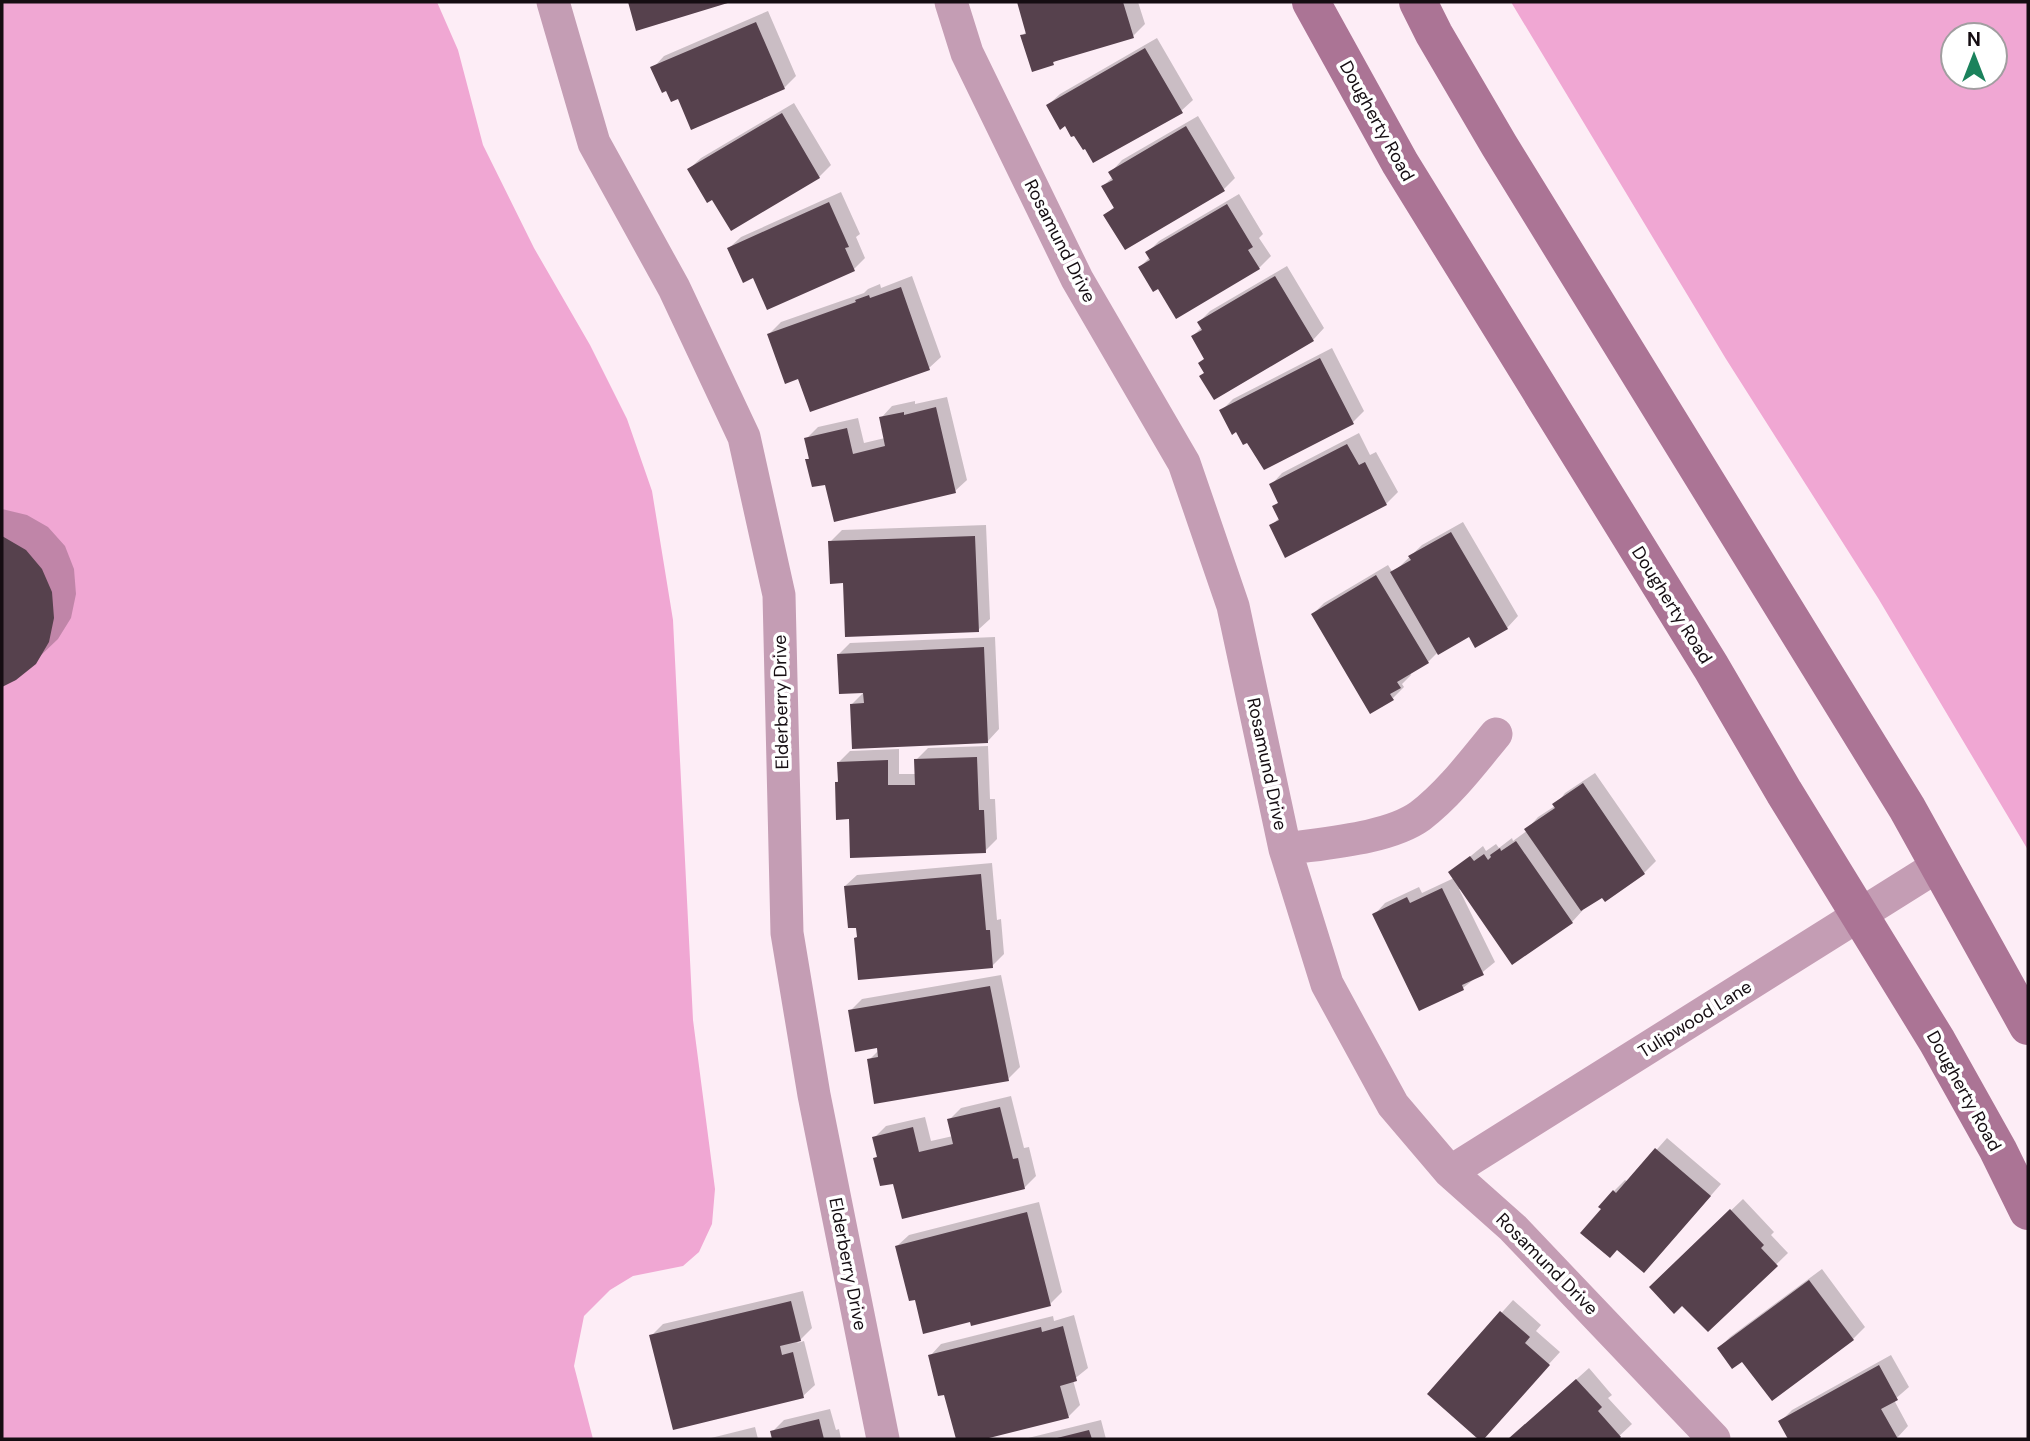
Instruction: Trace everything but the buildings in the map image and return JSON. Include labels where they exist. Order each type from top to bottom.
[{"type":"main road","name":"Dougherty Road","points":[[1311,2],[1400,163],[1711,667],[1937,1041],[2028,1211]]},
{"type":"main road","points":[[1418,2],[1499,145],[1907,808],[2028,1026]]},
{"type":"street","name":"Elderberry Drive","points":[[553,2],[594,143],[674,288],[744,436],[779,595],[787,933],[814,1095],[883,1439]]},
{"type":"street","name":"Rosamund Drive","points":[[951,2],[967,53],[1077,279],[1184,463],[1233,606],[1285,849],[1327,984],[1393,1105],[1450,1172],[1513,1228],[1714,1439]]},
{"type":"street","points":[[1285,849],[1381,834],[1419,817],[1465,773],[1496,734]]},
{"type":"street","name":"Tulipwood Lane","points":[[1450,1172],[1939,865]]},
{"type":"shaded area","points":[[2,2],[437,2],[458,50],[483,145],[534,248],[590,345],[627,419],[652,491],[673,620],[693,1020],[715,1189],[712,1224],[699,1252],[683,1266],[633,1276],[610,1290],[584,1316],[574,1366],[593,1439],[2,1439]]},
{"type":"shaded area","points":[[1511,2],[2028,2],[2028,850],[1878,598],[1726,359]]}]
